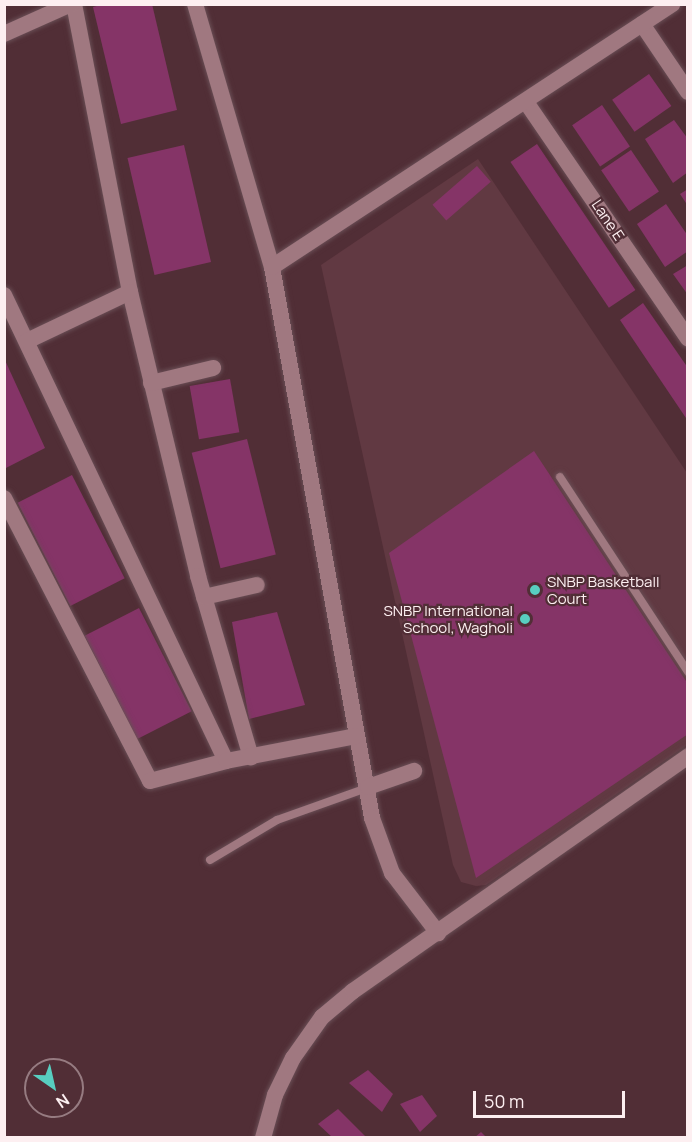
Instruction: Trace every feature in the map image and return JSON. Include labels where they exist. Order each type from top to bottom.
[{"type":"street","points":[[4,34],[72,4],[130,292],[151,383],[204,597],[251,757]]},
{"type":"street","points":[[195,4],[272,267],[372,818],[392,873],[438,933]]},
{"type":"street","points":[[272,267],[672,4]]},
{"type":"street","points":[[642,24],[687,92]]},
{"type":"street","name":"Lane E","points":[[526,102],[687,339]]},
{"type":"street","points":[[27,341],[130,292]]},
{"type":"street","points":[[4,295],[226,761]]},
{"type":"street","points":[[151,383],[213,368]]},
{"type":"street","points":[[4,498],[150,781],[226,761],[357,736]]},
{"type":"street","points":[[204,597],[257,585]]},
{"type":"street","points":[[263,1137],[275,1095],[293,1058],[316,1024],[352,991],[438,933],[687,756]]},
{"type":"street","points":[[368,787],[414,771]]},
{"type":"lane","points":[[560,477],[687,672]]},
{"type":"lane","points":[[210,860],[277,820],[368,787]]},
{"type":"shaded area","points":[[478,159],[687,473],[687,745],[486,885],[476,886],[461,882],[453,865],[321,265]]},
{"type":"building","points":[[104,4],[152,4],[177,110],[121,124],[93,7]]},
{"type":"building","points":[[649,74],[671,106],[635,132],[612,100]]},
{"type":"building","points":[[602,105],[630,146],[600,167],[572,125]]},
{"type":"building","points":[[674,120],[688,139],[688,172],[673,183],[645,139]]},
{"type":"building","points":[[537,144],[635,290],[609,308],[510,162]]},
{"type":"building","points":[[184,145],[211,262],[154,275],[127,158]]},
{"type":"building","points":[[631,150],[659,191],[629,212],[601,170]]},
{"type":"building","points":[[477,166],[491,182],[446,221],[432,205]]},
{"type":"building","points":[[688,189],[688,206],[680,194]]},
{"type":"building","points":[[666,204],[688,236],[688,251],[665,267],[637,224]]},
{"type":"building","points":[[688,265],[688,295],[673,274]]},
{"type":"building","points":[[643,303],[688,368],[688,421],[620,320]]},
{"type":"building","points":[[4,358],[45,448],[4,469]]},
{"type":"building","points":[[230,379],[239,432],[199,439],[190,386]]},
{"type":"building","points":[[247,439],[276,554],[220,568],[192,453]]},
{"type":"building","name":"SNBP International School, Wagholi","points":[[534,451],[688,684],[688,734],[476,878],[389,553]]},
{"type":"building","points":[[72,475],[125,578],[70,606],[18,503]]},
{"type":"building","points":[[139,608],[192,711],[137,739],[85,636]]},
{"type":"building","points":[[277,612],[305,705],[249,719],[232,622]]},
{"type":"building","points":[[368,1070],[393,1094],[382,1112],[349,1083]]},
{"type":"building","points":[[422,1095],[437,1116],[420,1132],[400,1104]]},
{"type":"building","points":[[338,1109],[367,1138],[333,1138],[318,1124]]},
{"type":"building","points":[[481,1132],[487,1138],[474,1138]]},
{"type":"place","name":"SNBP Basketball Court","points":[[535,590]]},
{"type":"place","name":"SNBP International School, Wagholi","points":[[525,619]]}]
